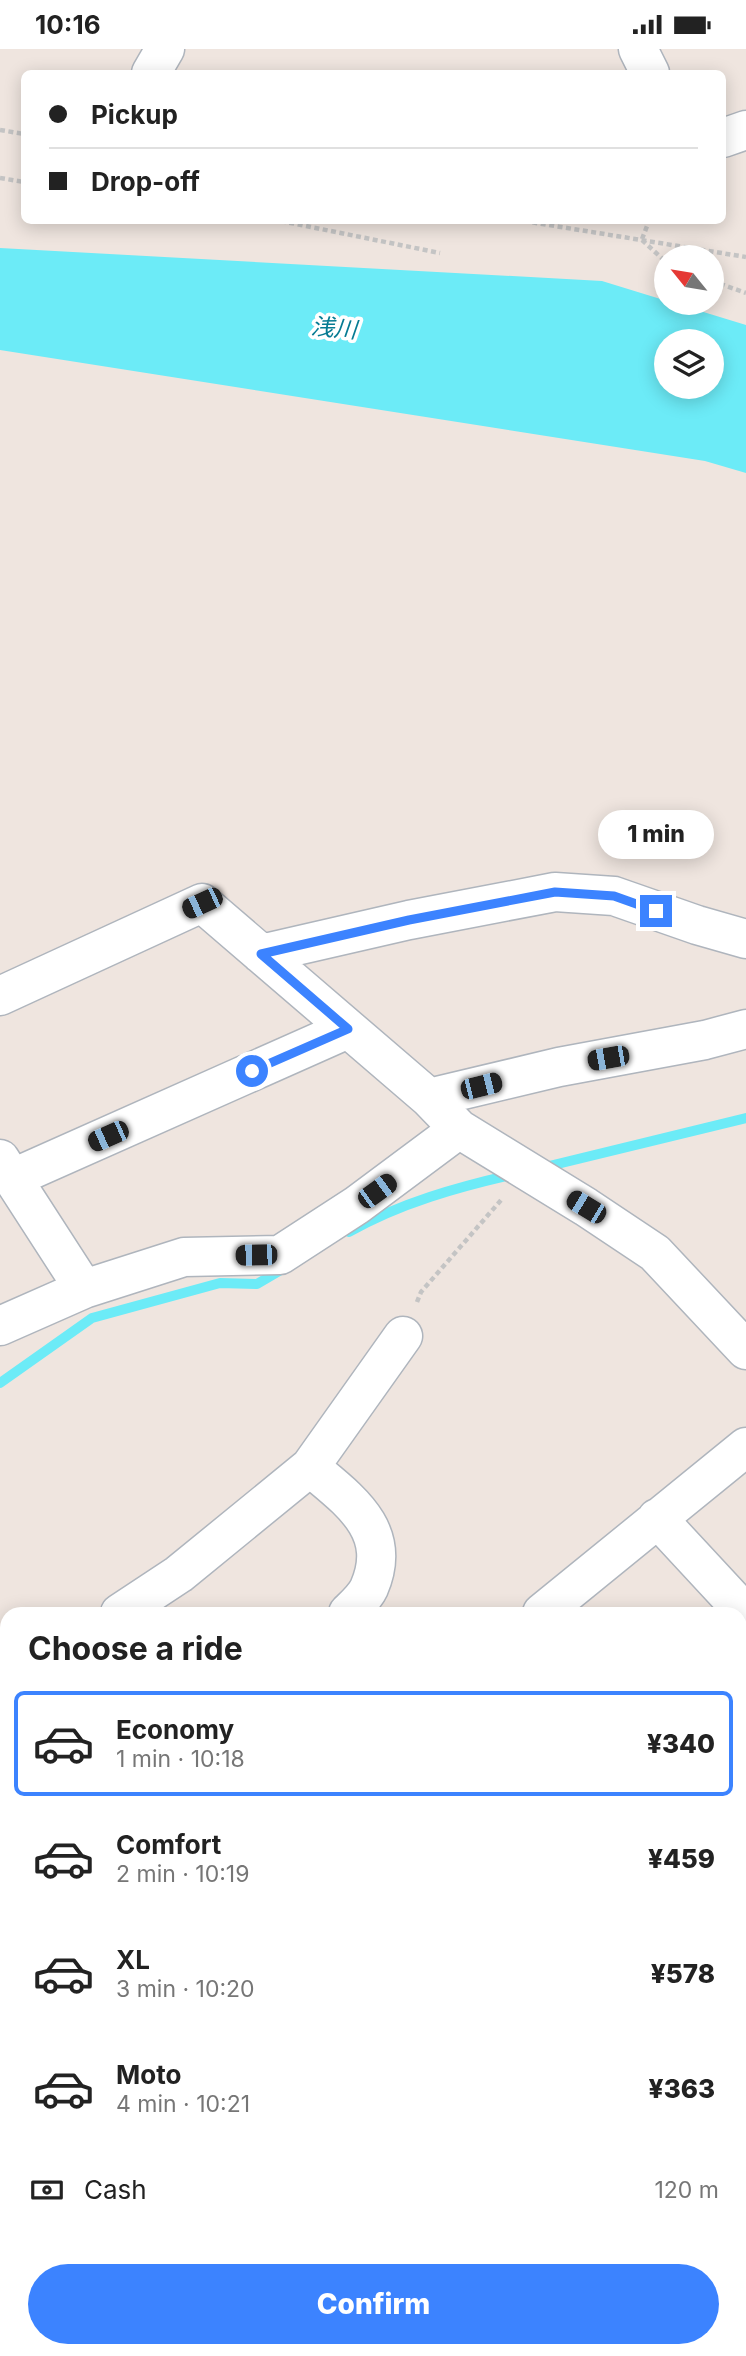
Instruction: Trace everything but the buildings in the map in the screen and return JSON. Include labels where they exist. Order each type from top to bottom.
[{"type":"street","points":[[152,70],[165,49]]},
{"type":"street","points":[[638,49],[648,70]]},
{"type":"street","points":[[726,137],[746,130]]},
{"type":"street","points":[[261,954],[409,920],[555,892],[614,896],[746,939]]},
{"type":"street","points":[[0,996],[202,903],[429,1098],[459,1129],[586,1207],[654,1253],[746,1350]]},
{"type":"street","points":[[84,1289],[6,1169],[348,1029]]},
{"type":"street","points":[[429,1098],[559,1067],[705,1040],[746,1029]]},
{"type":"street","points":[[0,1326],[84,1289],[184,1257],[280,1255],[357,1205],[459,1129]]},
{"type":"street","points":[[129,1607],[179,1574],[310,1467],[403,1336]]},
{"type":"street","points":[[549,1607],[746,1447]]},
{"type":"street","points":[[310,1467],[365,1517],[377,1552],[369,1589],[353,1607]]},
{"type":"street","points":[[657,1518],[740,1607]]},
{"type":"path","points":[[0,130],[21,134]]},
{"type":"path","points":[[0,178],[21,182]]},
{"type":"path","points":[[296,224],[440,253]]},
{"type":"path","points":[[544,224],[746,257]]},
{"type":"path","points":[[642,239],[648,224]]},
{"type":"path","points":[[642,239],[654,251]]},
{"type":"path","points":[[724,285],[746,293]]},
{"type":"path","points":[[403,1336],[421,1292],[527,1171]]},
{"type":"water","name":"浅川","points":[[0,248],[602,281],[654,297],[654,315],[713,315],[746,325],[746,473],[705,461],[0,350]]},
{"type":"waterway","points":[[541,1168],[746,1118]]},
{"type":"waterway","points":[[349,1232],[430,1197],[515,1174]]},
{"type":"waterway","points":[[0,1383],[92,1318],[220,1283],[257,1284],[286,1267]]},
{"type":"route","points":[[252,1071],[348,1029],[261,954],[409,920],[555,892],[614,896],[656,911]]}]
